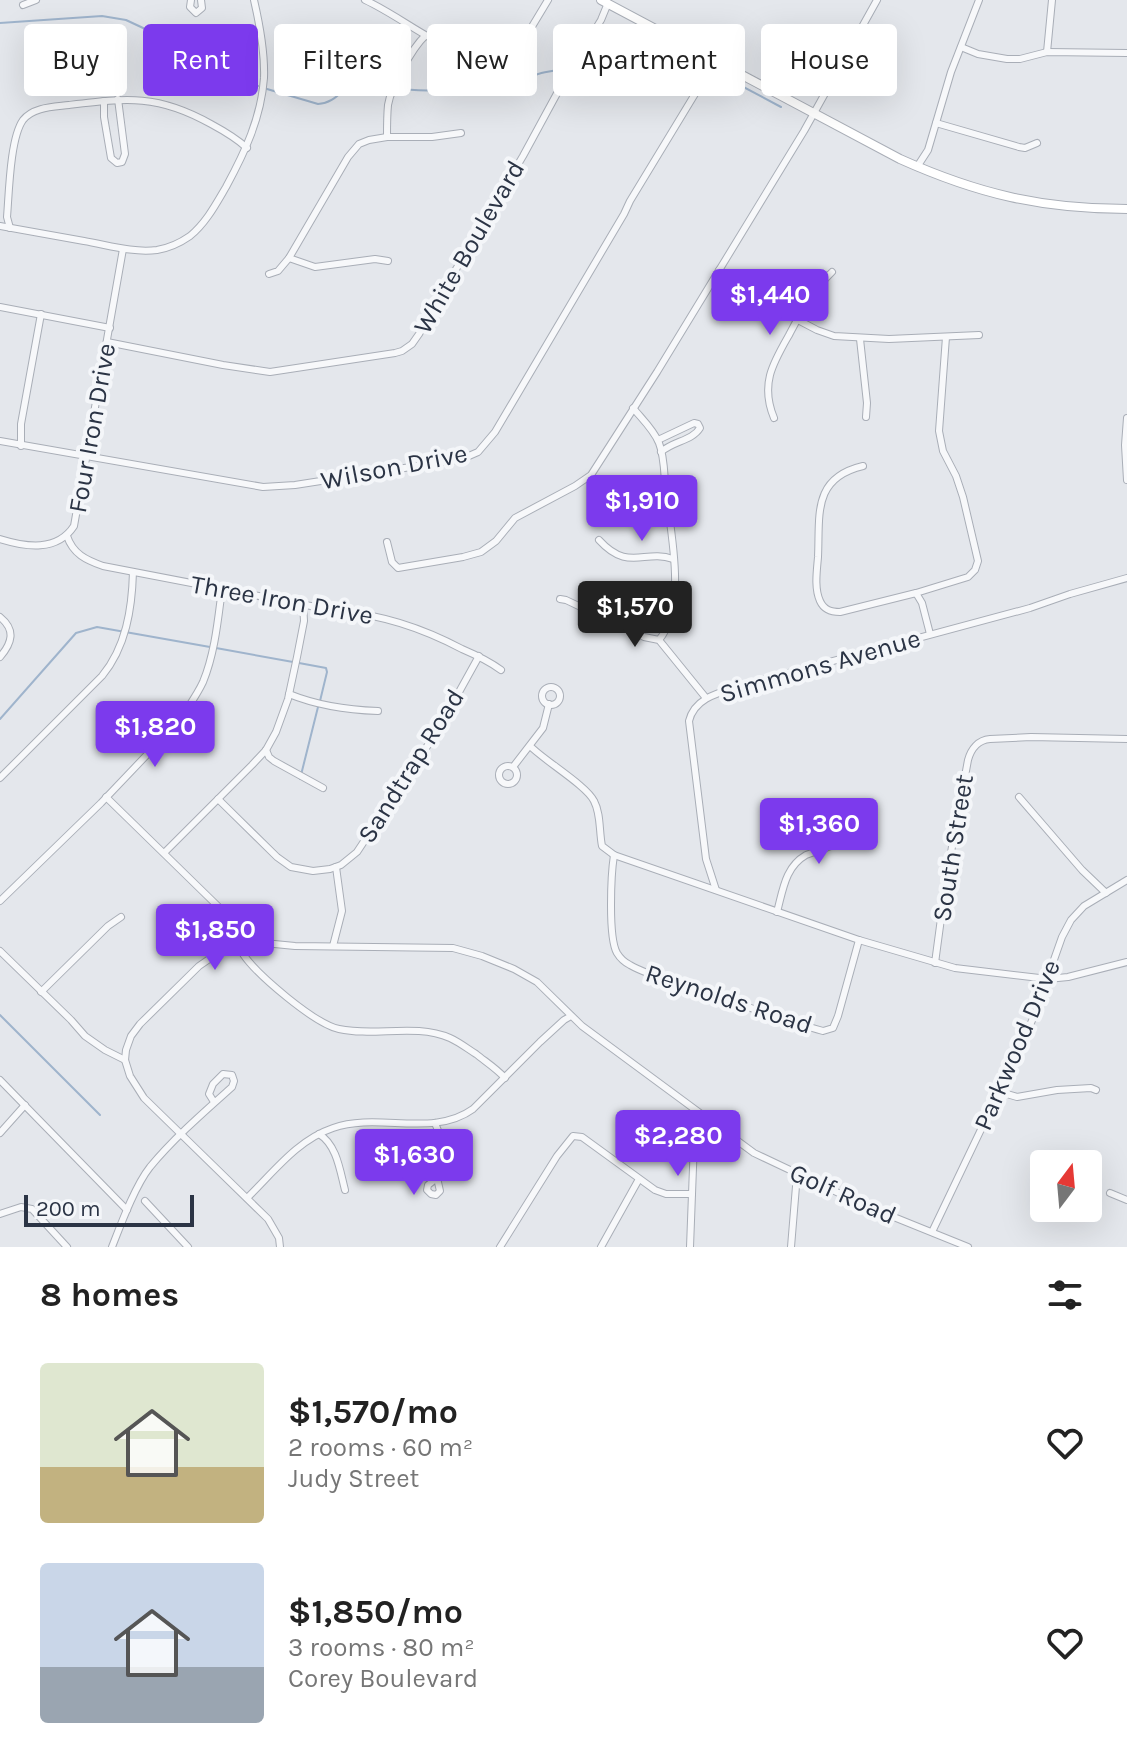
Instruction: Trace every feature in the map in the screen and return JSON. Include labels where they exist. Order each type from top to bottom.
[{"type":"street","points":[[23,5],[36,0]]},
{"type":"street","points":[[191,0],[190,7],[196,13],[202,8],[201,0]]},
{"type":"street","points":[[0,226],[123,249],[145,250],[174,245],[192,234],[211,212],[247,148],[255,127],[264,81],[264,49],[254,0]]},
{"type":"street","points":[[365,0],[390,12],[425,36],[415,48],[391,95],[387,137]]},
{"type":"street","points":[[534,24],[548,0]]},
{"type":"street","points":[[387,542],[392,562],[398,568],[481,552],[496,541],[515,518],[591,475],[804,131],[877,0]]},
{"type":"street","points":[[917,167],[928,150],[945,88],[979,0]]},
{"type":"street","points":[[1047,52],[1052,0]]},
{"type":"street","points":[[605,2],[646,24]]},
{"type":"street","name":"White Boulevard","points":[[107,342],[270,372],[395,353],[407,348],[419,334],[601,20],[605,2]]},
{"type":"street","points":[[961,47],[1001,59],[1020,59],[1047,52],[1127,53]]},
{"type":"street","points":[[745,77],[917,167],[963,185],[1015,199],[1067,207],[1127,209]]},
{"type":"street","name":"Wilson Drive","points":[[0,441],[263,487],[443,463],[478,452],[490,440],[506,414],[694,96]]},
{"type":"street","points":[[10,228],[7,217],[14,144],[19,127],[34,112],[118,99],[143,99],[187,111],[247,148]]},
{"type":"street","points":[[104,101],[111,158],[117,163],[122,162],[125,154],[118,99]]},
{"type":"street","points":[[936,123],[1019,147],[1037,143]]},
{"type":"street","points":[[269,274],[278,271],[289,258],[351,152],[364,141],[461,133]]},
{"type":"street","name":"Four Iron Drive","points":[[0,539],[36,546],[59,542],[77,521],[123,249]]},
{"type":"street","points":[[289,258],[315,267],[375,259],[388,261]]},
{"type":"street","points":[[719,270],[727,278],[822,333],[860,339],[979,335]]},
{"type":"street","points":[[774,418],[768,393],[770,371],[812,295],[832,272]]},
{"type":"street","points":[[0,307],[110,328]]},
{"type":"street","points":[[21,446],[21,424],[41,314]]},
{"type":"street","points":[[863,466],[834,479],[825,489],[820,502],[817,584],[821,603],[829,611],[840,612],[916,593],[968,577],[975,570],[978,561],[963,497],[943,451],[939,431],[946,337]]},
{"type":"street","points":[[860,339],[866,417]]},
{"type":"street","points":[[633,408],[658,440],[673,559],[675,585],[672,610],[659,640]]},
{"type":"street","points":[[1127,418],[1127,480]]},
{"type":"street","points":[[658,440],[694,423],[700,428],[697,433],[661,452]]},
{"type":"street","name":"Three Iron Drive","points":[[67,536],[71,547],[84,558],[103,566],[407,624],[479,656],[501,670]]},
{"type":"street","points":[[599,540],[619,555],[639,558],[665,556],[673,559]]},
{"type":"street","points":[[0,778],[112,664],[124,637],[133,572]]},
{"type":"street","name":"Simmons Avenue","points":[[716,890],[706,859],[689,721],[693,709],[706,698],[1127,578]]},
{"type":"street","points":[[0,901],[175,726],[198,692],[210,657],[222,589]]},
{"type":"street","points":[[916,593],[922,603],[930,634]]},
{"type":"street","points":[[560,599],[644,637],[659,640],[706,698]]},
{"type":"street","points":[[164,853],[266,750],[280,725],[304,621],[303,604]]},
{"type":"street","points":[[0,617],[8,624],[12,639],[0,657]]},
{"type":"street","name":"Sandtrap Road","points":[[218,799],[291,867],[307,871],[336,867],[352,857],[365,840],[438,730],[479,656]]},
{"type":"street","points":[[289,694],[306,700],[378,711]]},
{"type":"street","points":[[513,767],[543,728],[549,704]]},
{"type":"street","name":"South Street","points":[[935,963],[947,874],[971,750],[984,739],[1127,739]]},
{"type":"street","points":[[530,746],[592,797],[600,822],[601,841],[606,850],[614,855],[859,940],[972,971],[1048,979],[1127,962]]},
{"type":"street","points":[[266,750],[274,761],[323,788]]},
{"type":"street","points":[[106,797],[231,919],[244,957],[257,971],[324,1025],[349,1031],[439,1034],[452,1038],[505,1078]]},
{"type":"street","points":[[1019,797],[1106,893]]},
{"type":"street","points":[[777,912],[786,877],[797,861],[870,832]]},
{"type":"street","name":"Reynolds Road","points":[[614,855],[612,941],[617,954],[628,964],[656,975],[823,1031],[833,1028],[838,1016],[859,940]]},
{"type":"street","points":[[333,946],[342,911],[336,867]]},
{"type":"street","name":"Parkwood Drive","points":[[932,1232],[1045,991],[1062,937],[1071,920],[1084,906],[1127,880]]},
{"type":"street","points":[[41,992],[121,917]]},
{"type":"street","points":[[238,944],[224,949],[199,966],[140,1024],[128,1043],[125,1060],[136,1088],[273,1225],[280,1247]]},
{"type":"street","name":"Golf Road","points":[[238,944],[453,948],[482,956],[529,977],[543,987],[582,1026],[746,1148],[864,1205],[968,1247]]},
{"type":"street","points":[[0,951],[85,1036],[125,1060]]},
{"type":"street","points":[[247,1198],[295,1150],[336,1126],[352,1123],[435,1123],[467,1113],[571,1016]]},
{"type":"street","points":[[112,1247],[149,1168],[232,1087],[232,1075],[223,1074],[213,1084],[209,1094],[214,1102]]},
{"type":"street","points":[[0,1080],[127,1210]]},
{"type":"street","points":[[1000,1092],[1017,1097],[1057,1090],[1096,1090]]},
{"type":"street","points":[[0,1133],[25,1105]]},
{"type":"street","points":[[690,1247],[695,1126],[699,1113]]},
{"type":"street","points":[[435,1123],[439,1133],[437,1178]]},
{"type":"street","points":[[319,1134],[331,1146],[345,1190]]},
{"type":"street","points":[[500,1247],[573,1136],[582,1137],[655,1190],[666,1194],[692,1194]]},
{"type":"street","points":[[791,1247],[797,1174]]},
{"type":"street","points":[[601,1247],[639,1179]]},
{"type":"street","points":[[1110,1193],[1127,1200]]},
{"type":"street","points":[[145,1201],[188,1247]]},
{"type":"street","points":[[0,1214],[21,1207],[32,1209],[67,1247]]},
{"type":"waterway","points":[[0,23],[102,16],[126,20],[143,28]]},
{"type":"waterway","points":[[411,90],[479,89],[553,71]]},
{"type":"waterway","points":[[745,88],[781,107]]},
{"type":"waterway","points":[[267,89],[274,91]]},
{"type":"waterway","points":[[291,96],[318,104],[337,96]]},
{"type":"waterway","points":[[0,719],[76,633],[97,627],[210,647]]},
{"type":"waterway","points":[[216,648],[293,662]]},
{"type":"waterway","points":[[299,663],[326,668],[320,701]]},
{"type":"waterway","points":[[300,779],[318,707]]},
{"type":"waterway","points":[[0,1015],[100,1115]]}]
